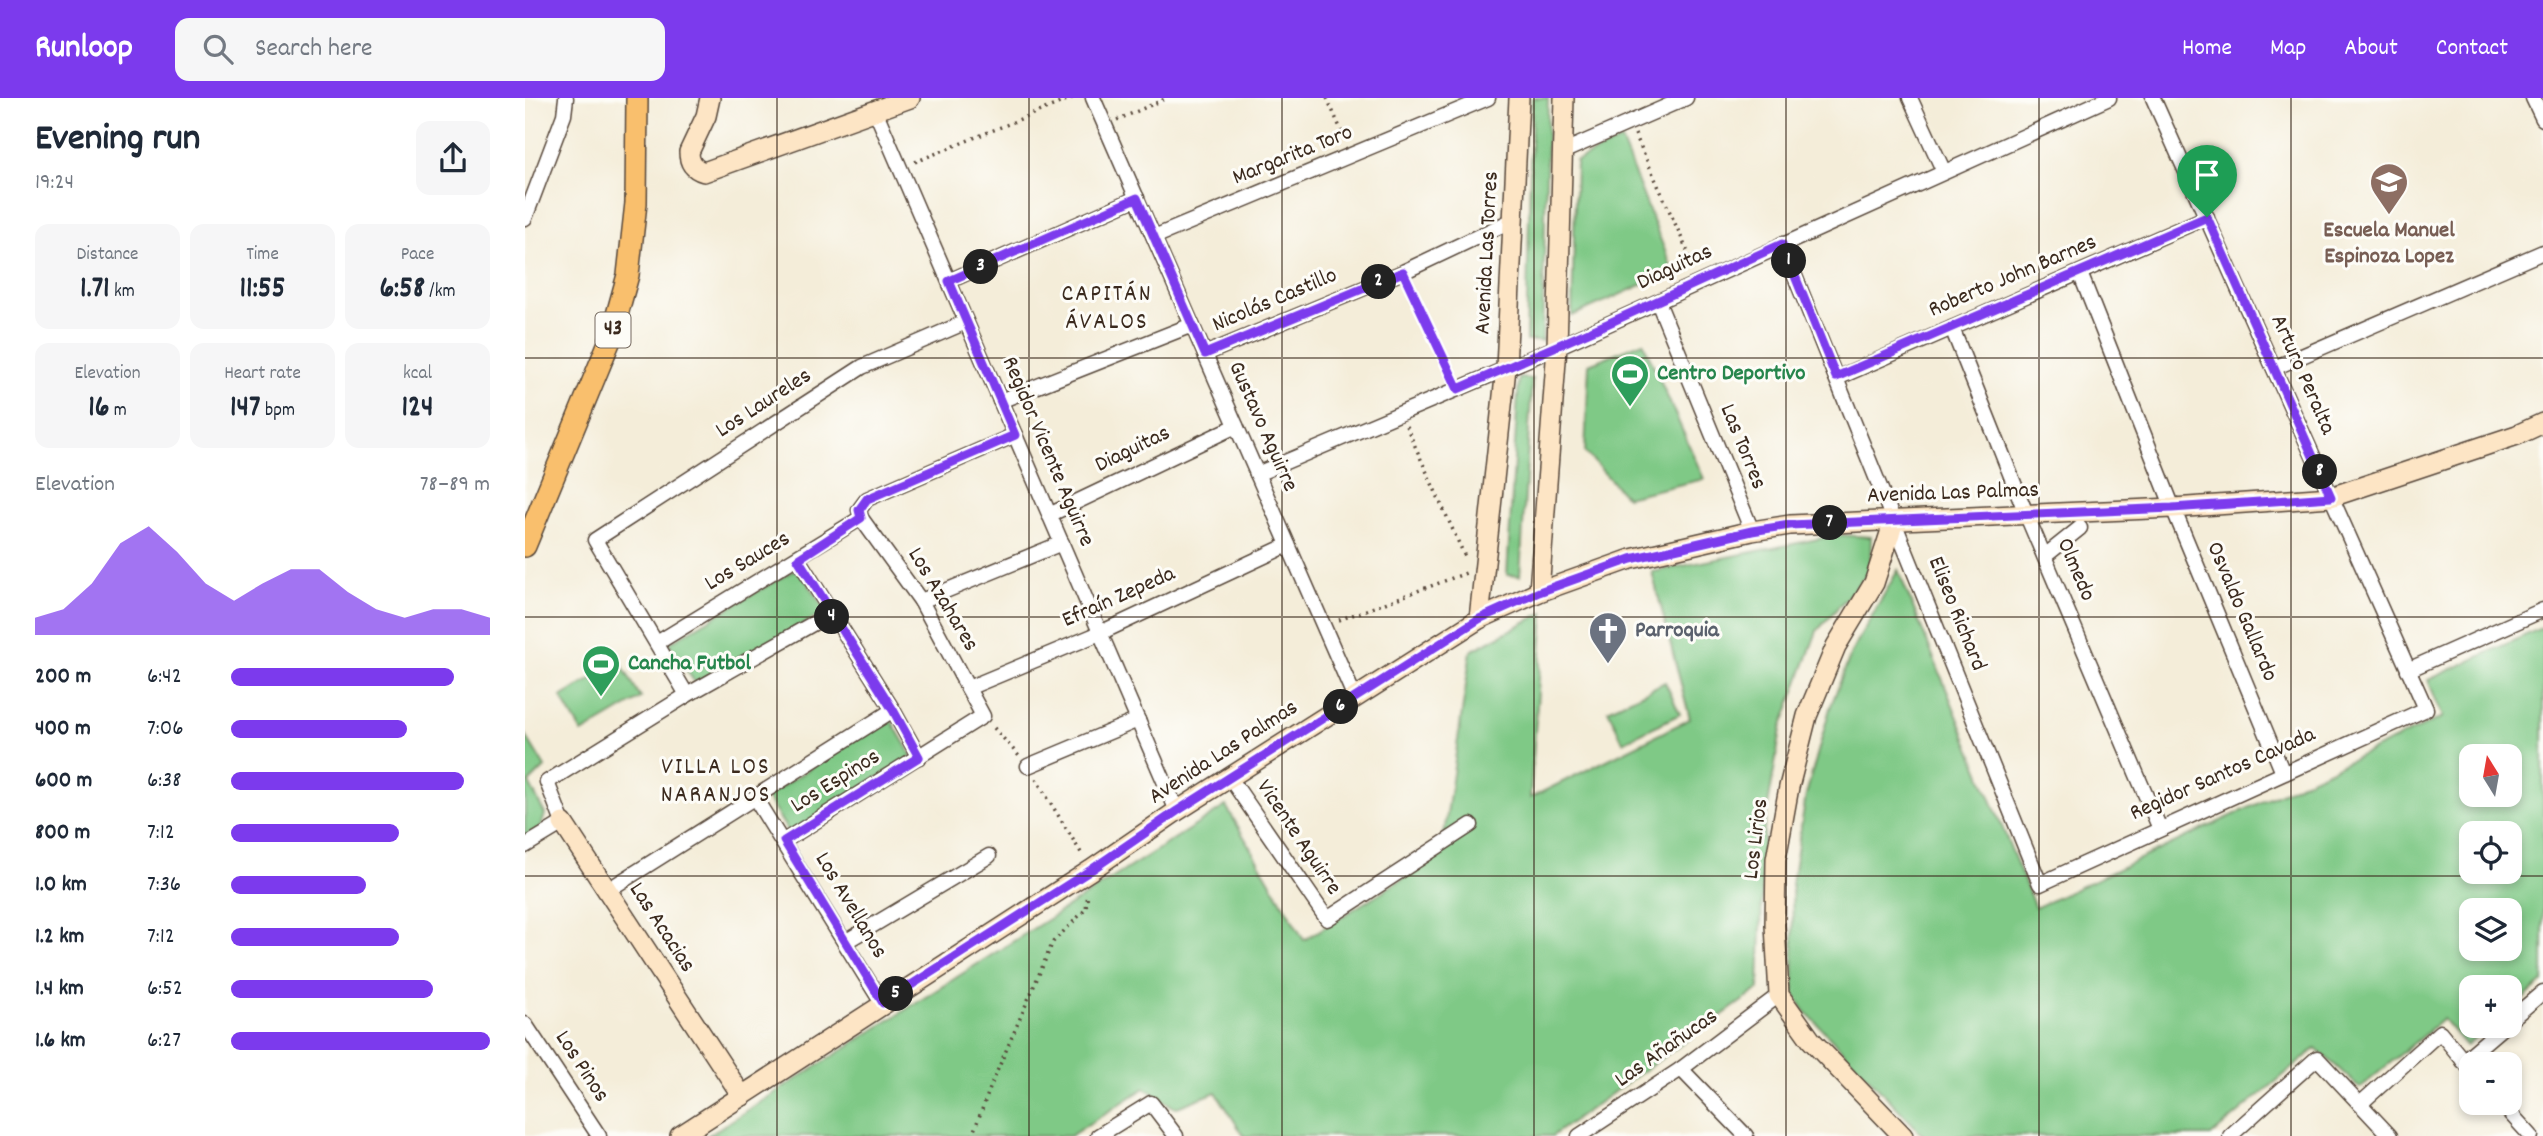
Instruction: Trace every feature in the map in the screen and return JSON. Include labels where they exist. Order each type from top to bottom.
[{"type":"main road","name":"43","points":[[525,547],[610,340],[628,275],[636,203],[637,98]]},
{"type":"street","points":[[525,218],[564,116],[566,98]]},
{"type":"street","points":[[710,98],[706,116],[689,152],[691,163],[704,172],[910,98]]},
{"type":"street","name":"Gustavo Aguirre","points":[[1093,98],[1355,698]]},
{"type":"street","name":"Margarita Toro","points":[[1154,237],[1488,98]]},
{"type":"street","name":"Avenida Las Torres","points":[[1479,619],[1506,368],[1519,98]]},
{"type":"street","points":[[1539,592],[1557,347],[1564,98]]},
{"type":"street","points":[[1562,152],[1686,98]]},
{"type":"street","points":[[1910,98],[1944,172]]},
{"type":"street","name":"Diaguitas","points":[[1257,474],[1557,347],[2109,98]]},
{"type":"street","name":"Arturo Peralta","points":[[2153,98],[2426,709]]},
{"type":"street","points":[[2533,98],[2543,119]]},
{"type":"street","name":"Regidor Vicente Aguirre","points":[[875,110],[1177,811]]},
{"type":"street","points":[[949,281],[1137,198]]},
{"type":"street","name":"Roberto John Barnes","points":[[1836,377],[2207,217]]},
{"type":"street","name":"Nicolás Castillo","points":[[1205,354],[1403,272],[1515,219]]},
{"type":"street","name":"Eliseo Richard","points":[[1782,244],[2040,884]]},
{"type":"street","points":[[2274,368],[2543,252]]},
{"type":"street","name":"Osvaldo Gallardo","points":[[2080,272],[2172,508],[2283,773]]},
{"type":"street","name":"Las Torres","points":[[1658,302],[1752,531]]},
{"type":"street","name":"Los Laureles","points":[[657,643],[595,540],[862,367],[966,322]]},
{"type":"street","name":"Nicolás Castillo","points":[[1000,401],[1192,325]]},
{"type":"street","name":"Olmedo","points":[[1952,328],[2027,516],[2160,829]]},
{"type":"street","name":"Avenida Las Palmas","points":[[680,1136],[1091,870],[1177,811],[1479,619],[1539,592],[1631,559],[1790,525],[2027,516],[2331,497],[2517,435],[2543,423]]},
{"type":"street","name":"Diaguitas","points":[[1049,515],[1236,426]]},
{"type":"street","name":"Los Sauces","points":[[657,643],[798,559],[860,514],[867,499],[1015,435]]},
{"type":"street","name":"Los Azahares","points":[[860,514],[921,601],[983,716]]},
{"type":"street","name":"Los Lirios","points":[[1779,995],[1775,925],[1776,859],[1789,787],[1807,716],[1836,646],[1874,583],[1894,522]]},
{"type":"street","points":[[2045,556],[2080,528]]},
{"type":"street","points":[[921,601],[1062,543]]},
{"type":"street","name":"Efraín Zepeda","points":[[968,688],[1100,633],[1288,545]]},
{"type":"street","points":[[798,559],[830,614],[893,710],[919,757]]},
{"type":"street","points":[[2408,670],[2543,610]]},
{"type":"street","points":[[657,643],[687,695],[830,614]]},
{"type":"street","name":"Las Acacias","points":[[687,695],[547,782],[563,823],[742,1096]]},
{"type":"street","name":"Regidor Santos Cavada","points":[[2040,884],[2426,709]]},
{"type":"street","name":"Los Espinos","points":[[608,891],[893,710]]},
{"type":"street","name":"Los Espinos","points":[[784,841],[983,716]]},
{"type":"street","points":[[1028,766],[1137,720]]},
{"type":"street","name":"Vicente Aguirre","points":[[1230,778],[1327,919],[1471,825]]},
{"type":"street","name":"Los Avellanos","points":[[755,798],[883,1003]]},
{"type":"street","points":[[525,846],[563,823]]},
{"type":"street","points":[[845,942],[989,856]]},
{"type":"street","points":[[2522,1010],[2543,992]]},
{"type":"street","points":[[1779,995],[1811,1040],[1903,1136]]},
{"type":"street","name":"Las Añañucas","points":[[1584,1135],[1681,1069],[1779,995]]},
{"type":"street","name":"Los Pinos","points":[[525,1024],[529,1040],[599,1136]]},
{"type":"street","points":[[2360,1104],[2440,1032],[2459,1056]]},
{"type":"street","points":[[2480,1052],[2493,1038]]},
{"type":"street","points":[[2230,1136],[2317,1058],[2390,1136]]},
{"type":"street","points":[[1681,1069],[1746,1136]]},
{"type":"street","points":[[1098,1136],[1151,1103],[1175,1136]]},
{"type":"street","points":[[2512,1115],[2531,1136]]},
{"type":"path","points":[[900,169],[1072,98]]},
{"type":"path","points":[[1105,125],[1167,98]]},
{"type":"path","points":[[1327,98],[1352,156]]},
{"type":"path","points":[[1629,123],[1701,282]]},
{"type":"path","points":[[1403,272],[1458,389]]},
{"type":"path","points":[[1324,626],[1471,570],[1400,413]]},
{"type":"green space","points":[[1532,98],[1548,98],[1542,341],[1526,341]]},
{"type":"green space","points":[[1621,140],[1673,271],[1572,316],[1576,161]]},
{"type":"green space","name":"Centro Deportivo","points":[[1643,342],[1704,479],[1626,497],[1585,452],[1589,364]]},
{"type":"green space","points":[[1519,378],[1532,379],[1520,576],[1507,575]]},
{"type":"green space","points":[[1838,535],[1871,537],[1870,571],[1817,631],[1781,729],[1764,829],[1759,989],[1552,1136],[1244,1136],[1216,1092],[1175,1108],[1145,1088],[1070,1136],[707,1136],[1226,806],[1304,940],[1441,855],[1471,651],[1544,612],[1530,798],[1690,719],[1652,572]]},
{"type":"green space","points":[[798,568],[826,611],[697,686],[669,643]]},
{"type":"green space","points":[[1898,570],[2035,908],[2443,717],[2428,680],[2543,627],[2543,982],[2522,1000],[2522,975],[2459,975],[2459,1038],[2443,1019],[2360,1088],[2316,1048],[2211,1136],[1924,1136],[1804,1010],[1794,993],[1792,883],[1806,795],[1830,708],[1852,651]]},
{"type":"green space","name":"Cancha Futbol","points":[[620,662],[641,698],[582,733],[561,697]]},
{"type":"green space","points":[[1665,682],[1680,714],[1623,742],[1608,710]]},
{"type":"green space","points":[[889,717],[912,756],[790,834],[766,797]]},
{"type":"green space","points":[[525,734],[545,767],[529,783],[545,814],[541,827],[525,837]]},
{"type":"green space","points":[[2459,1038],[2476,1038],[2466,1046]]},
{"type":"place","name":"Escuela Manuel Espinoza Lopez","points":[[2389,216]]},
{"type":"place","name":"Centro Deportivo","points":[[1630,408]]},
{"type":"place","name":"Parroquia","points":[[1608,665]]},
{"type":"place","name":"Cancha Futbol","points":[[601,698]]},
{"type":"district","name":"CAPITÁN ÁVALOS","points":[[1107,309]]},
{"type":"district","name":"VILLA LOS NARANJOS","points":[[716,782]]},
{"type":"route","points":[[1137,198],[1205,354],[1403,272],[1458,389],[1557,347],[1782,244],[1836,377],[2207,217],[2331,497],[2172,508],[1790,525],[1631,559],[1539,592],[1479,619],[1177,811],[1091,870],[883,1003],[784,841],[919,757],[893,710],[830,614],[798,559],[861,518],[859,510],[867,499],[1015,435],[949,281],[1137,198]]}]
